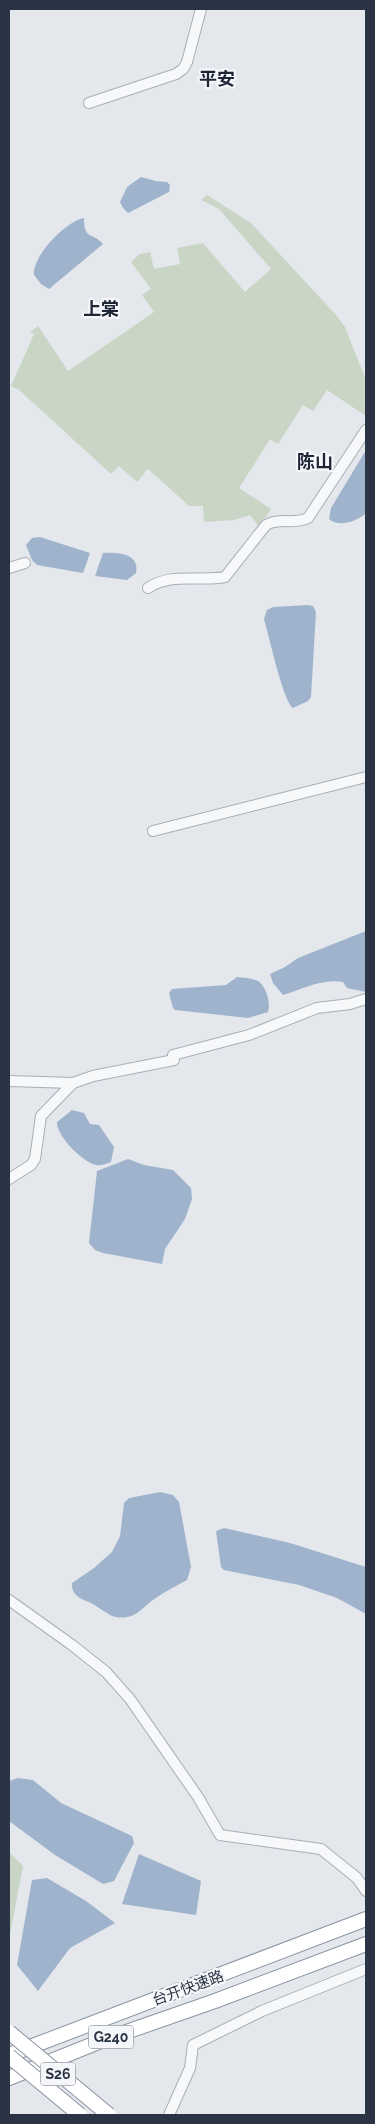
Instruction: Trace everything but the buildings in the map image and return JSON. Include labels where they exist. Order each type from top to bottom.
[{"type":"highway","name":"台开快速路","points":[[9,2056],[362,1920]]},
{"type":"highway","name":"台开快速路","points":[[14,2076],[106,2039],[215,2001],[364,1944]]},
{"type":"highway","points":[[206,1981],[215,2001]]},
{"type":"highway","name":"S26","points":[[9,2032],[109,2115]]},
{"type":"highway","name":"S26","points":[[9,2056],[80,2115]]},
{"type":"highway","points":[[9,2085],[14,2076]]},
{"type":"street","points":[[90,103],[176,74],[183,69],[187,62],[201,9]]},
{"type":"street","points":[[148,588],[157,582],[167,579],[216,579],[225,577],[266,525],[275,521],[298,521],[308,518],[366,430]]},
{"type":"street","points":[[9,568],[25,563]]},
{"type":"street","points":[[153,830],[366,777]]},
{"type":"street","points":[[9,1081],[73,1083],[249,1035],[317,1008],[350,1004],[366,999]]},
{"type":"street","points":[[9,1179],[31,1164],[35,1159],[42,1113],[73,1083]]},
{"type":"street","points":[[9,1600],[106,1672],[130,1699],[198,1797],[220,1835],[321,1849],[357,1878],[366,1891]]},
{"type":"street","points":[[169,2115],[190,2068],[193,2045],[262,2011],[366,1968]]},
{"type":"green space","points":[[207,195],[251,223],[337,316],[345,327],[366,380],[366,416],[327,390],[313,411],[303,405],[278,444],[270,439],[239,488],[271,509],[259,527],[250,515],[234,520],[204,522],[203,506],[189,506],[148,469],[137,482],[119,466],[111,474],[19,390],[11,386],[34,334],[30,332],[38,326],[68,371],[154,312],[142,295],[151,289],[131,262],[140,254],[150,252],[154,269],[180,264],[177,248],[203,243],[245,292],[271,269],[219,209],[201,200]]},
{"type":"green space","points":[[9,1852],[23,1866],[9,1940]]},
{"type":"water","points":[[141,177],[167,182],[170,185],[169,192],[128,213],[120,202],[127,187]]},
{"type":"water","points":[[84,218],[87,233],[103,244],[49,289],[41,284],[34,275],[38,258],[60,232]]},
{"type":"water","points":[[366,450],[366,513],[358,519],[348,522],[333,522],[329,519],[331,508]]},
{"type":"water","points":[[40,537],[90,553],[83,573],[37,565],[32,560],[26,545],[32,538]]},
{"type":"water","points":[[103,553],[121,554],[131,558],[136,566],[136,573],[127,580],[95,576]]},
{"type":"water","points":[[313,606],[316,612],[311,697],[308,701],[293,708],[289,703],[281,681],[264,619],[267,610],[273,607]]},
{"type":"water","points":[[366,931],[366,992],[347,988],[343,982],[335,981],[320,983],[283,995],[273,983],[270,974],[298,958]]},
{"type":"water","points":[[237,977],[253,979],[261,983],[267,995],[268,1012],[248,1018],[175,1010],[173,1008],[169,993],[172,989],[226,985]]},
{"type":"water","points":[[72,1110],[84,1113],[90,1124],[99,1125],[114,1147],[111,1162],[99,1165],[90,1163],[77,1154],[65,1141],[57,1122]]},
{"type":"water","points":[[128,1159],[144,1165],[173,1170],[191,1188],[192,1199],[185,1219],[165,1249],[162,1264],[103,1253],[95,1250],[89,1243],[97,1171]]},
{"type":"water","points":[[160,1492],[173,1495],[179,1502],[191,1567],[187,1580],[157,1597],[137,1613],[123,1618],[106,1613],[92,1603],[77,1596],[73,1590],[72,1583],[94,1568],[112,1552],[120,1536],[124,1503],[129,1498]]},
{"type":"water","points":[[224,1528],[290,1543],[366,1567],[366,1614],[337,1598],[299,1585],[224,1570],[221,1567],[216,1531]]},
{"type":"water","points":[[18,1778],[33,1780],[61,1803],[132,1836],[134,1843],[114,1881],[103,1884],[55,1855],[9,1821],[9,1781]]},
{"type":"water","points":[[139,1854],[201,1881],[196,1915],[122,1904]]},
{"type":"water","points":[[47,1878],[86,1901],[115,1923],[70,1948],[38,1991],[17,1965],[32,1880]]},
{"type":"district","name":"平安","points":[[217,78]]},
{"type":"district","name":"上棠","points":[[101,308]]},
{"type":"district","name":"陈山","points":[[315,461]]}]
